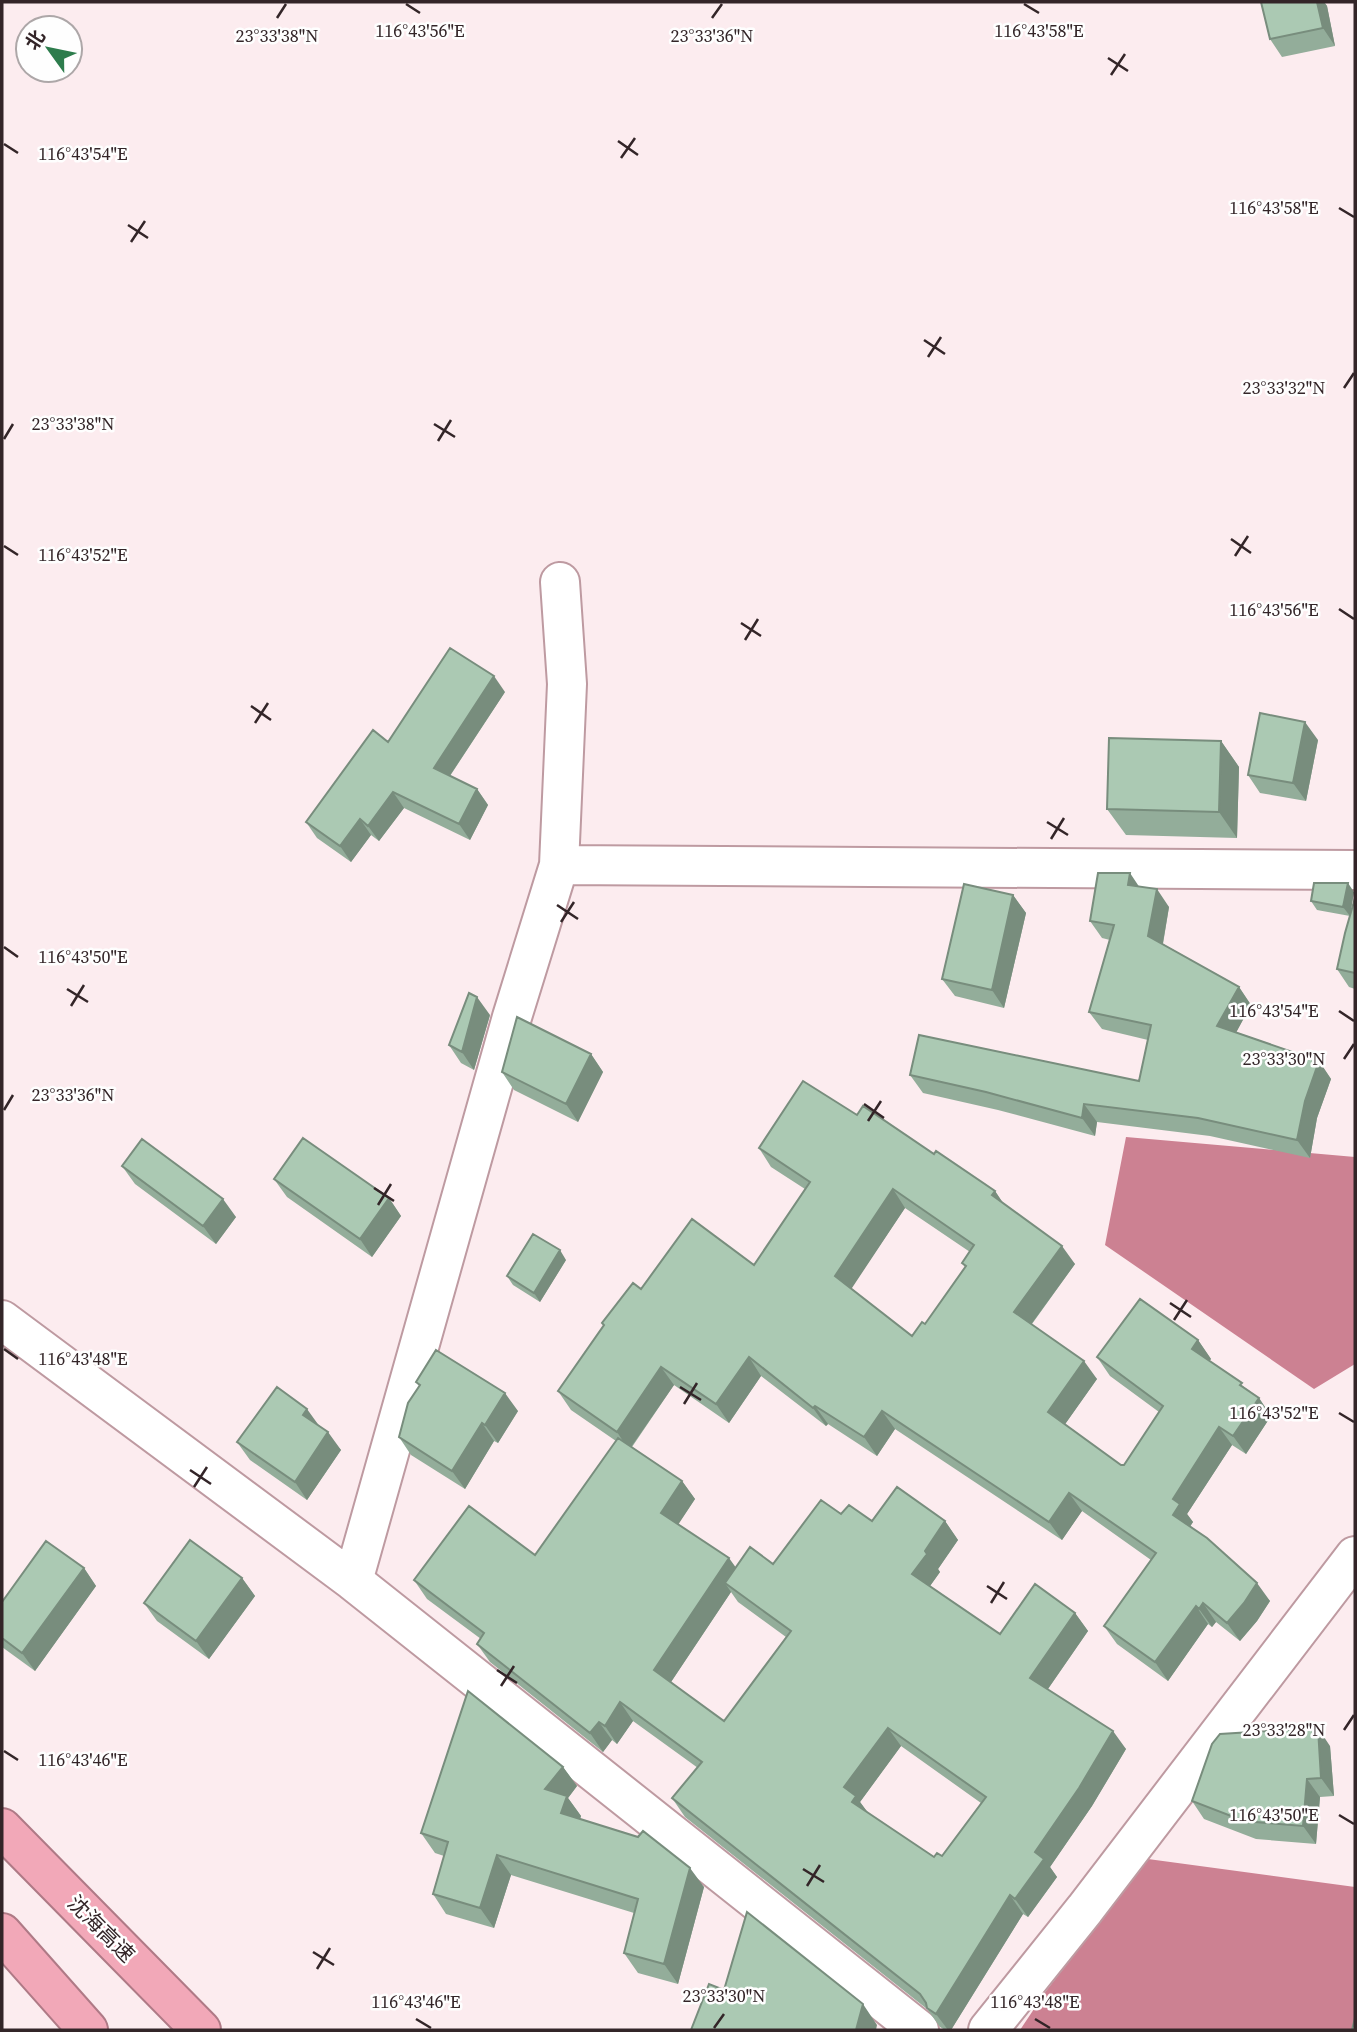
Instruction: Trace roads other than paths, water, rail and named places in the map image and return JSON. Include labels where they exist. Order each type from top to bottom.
[{"type":"highway","name":"沈海高速","points":[[2,1828],[201,2030]]},
{"type":"highway","points":[[2,1933],[88,2030]]},
{"type":"street","points":[[353,1581],[512,1017],[559,865],[566,684],[559,582]]},
{"type":"street","points":[[559,865],[1355,870]]},
{"type":"street","points":[[2,1320],[353,1581],[919,2030]]},
{"type":"street","points":[[988,2030],[1085,1909],[1355,1556]]}]
